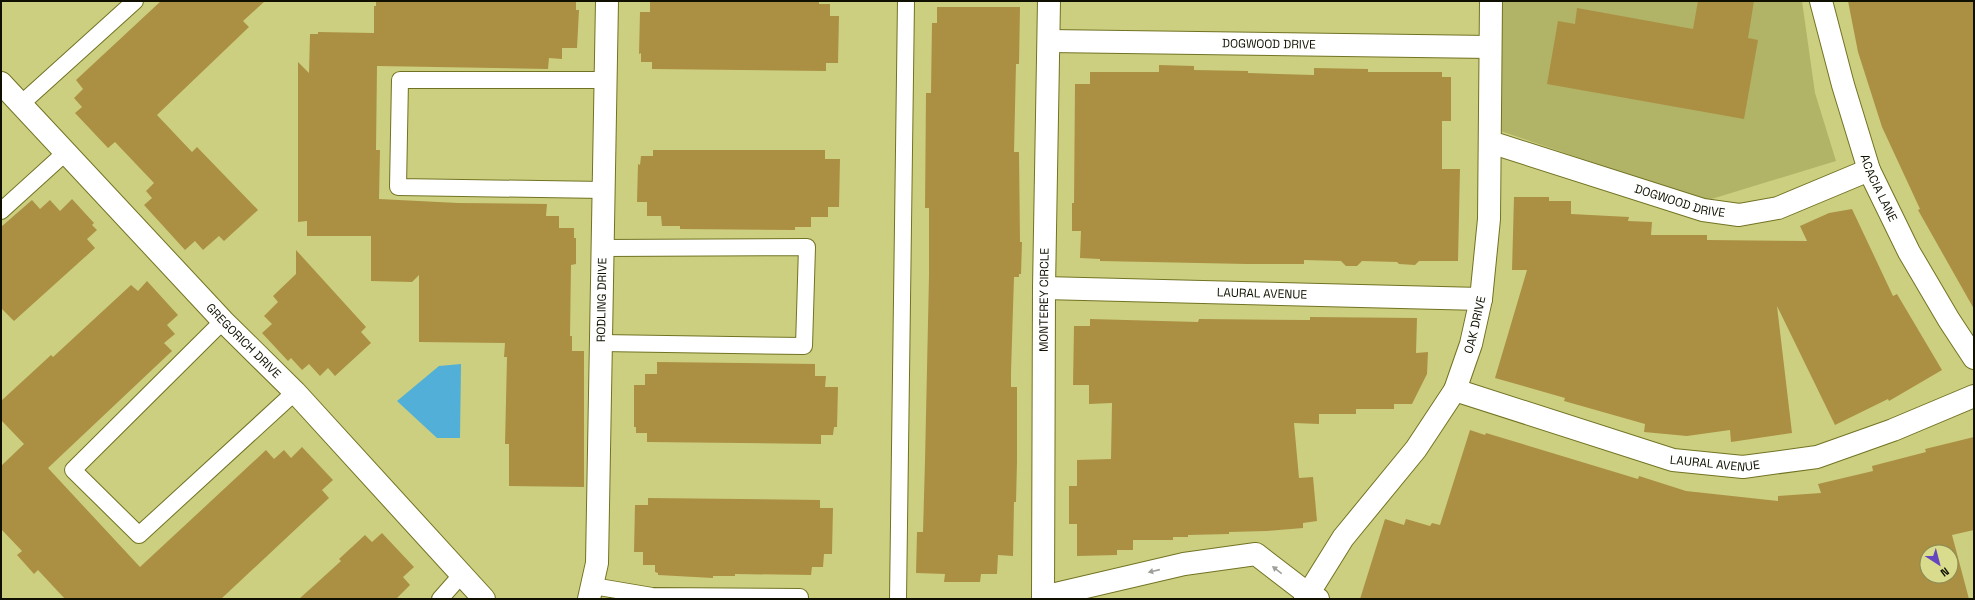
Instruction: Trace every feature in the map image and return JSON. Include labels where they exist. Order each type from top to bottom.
[{"type":"street","name":"RODLING DRIVE","points":[[591,593],[597,563],[607,1]]},
{"type":"street","name":"MONTEREY CIRCLE","points":[[1042,598],[1044,288],[1049,1]]},
{"type":"street","name":"OAK DRIVE","points":[[1306,598],[1344,538],[1416,450],[1455,390],[1471,344],[1481,299],[1489,218],[1491,1]]},
{"type":"street","name":"ACACIA LANE","points":[[1822,1],[1843,85],[1869,170],[1909,252],[1949,320],[1974,358]]},
{"type":"street","name":"DOGWOOD DRIVE","points":[[1048,41],[1490,47]]},
{"type":"street","name":"GREGORICH DRIVE","points":[[1,83],[223,321],[295,392],[463,573],[484,599]]},
{"type":"street","name":"DOGWOOD DRIVE","points":[[1490,142],[1703,210],[1739,215],[1778,208],[1869,170]]},
{"type":"street","name":"LAURAL AVENUE","points":[[1044,288],[1481,299]]},
{"type":"street","name":"LAURAL AVENUE","points":[[1455,390],[1673,460],[1743,467],[1817,457],[1893,430],[1974,396]]},
{"type":"street","points":[[1042,598],[1184,564],[1256,554],[1306,598]]},
{"type":"lane","points":[[21,104],[135,1]]},
{"type":"lane","points":[[898,599],[906,1]]},
{"type":"lane","points":[[604,190],[398,187],[400,80],[606,80]]},
{"type":"lane","points":[[1,211],[65,153]]},
{"type":"lane","points":[[601,343],[804,346],[807,247],[603,248]]},
{"type":"lane","points":[[223,321],[72,470],[139,535],[295,392]]},
{"type":"lane","points":[[440,599],[463,573]]},
{"type":"lane","points":[[591,593],[652,596],[800,597]]},
{"type":"green space","points":[[1493,1],[1802,1],[1815,93],[1836,161],[1705,201],[1489,127]]},
{"type":"water","points":[[461,364],[460,438],[437,438],[397,401],[439,366]]},
{"type":"building","points":[[161,1],[265,1],[243,21],[249,27],[157,115],[192,152],[197,147],[258,210],[224,241],[219,236],[203,250],[195,241],[185,250],[144,205],[152,198],[146,191],[154,183],[115,142],[108,148],[75,113],[82,107],[74,98],[83,89],[76,80]]},
{"type":"building","points":[[376,1],[576,1],[576,10],[579,10],[577,48],[562,48],[562,59],[549,58],[548,69],[377,66],[376,150],[380,150],[379,199],[458,203],[547,204],[546,216],[559,216],[559,228],[574,228],[574,238],[576,238],[576,264],[571,265],[570,336],[572,336],[572,351],[584,351],[584,487],[509,486],[509,444],[505,444],[507,357],[504,357],[505,343],[419,342],[419,275],[412,282],[371,281],[371,236],[307,236],[307,221],[298,222],[298,62],[309,73],[310,34],[318,34],[318,32],[374,33],[374,6],[376,6]]},
{"type":"building","points":[[819,1],[819,4],[830,4],[830,16],[839,16],[838,63],[826,63],[826,71],[652,69],[652,62],[641,62],[641,53],[639,54],[640,12],[650,12],[650,2]]},
{"type":"building","points":[[1698,1],[1754,1],[1748,38],[1758,40],[1744,119],[1547,84],[1558,21],[1575,24],[1577,8],[1693,29]]},
{"type":"building","points":[[1848,1],[1974,1],[1974,309],[1918,210],[1920,209],[1882,127],[1858,52]]},
{"type":"building","points":[[937,7],[1020,7],[1019,64],[1016,64],[1014,152],[1019,152],[1020,242],[1022,242],[1021,274],[1019,274],[1019,277],[1014,277],[1011,372],[1011,387],[1017,387],[1017,462],[1016,502],[1014,502],[1013,556],[998,555],[997,574],[981,574],[980,582],[944,582],[945,574],[916,573],[917,532],[923,532],[929,276],[929,208],[925,208],[926,93],[931,93],[932,23],[937,23]]},
{"type":"building","points":[[1159,65],[1194,66],[1194,70],[1248,71],[1248,73],[1314,75],[1314,68],[1368,69],[1368,72],[1442,72],[1442,77],[1451,77],[1451,121],[1442,121],[1442,169],[1460,169],[1458,261],[1419,261],[1415,265],[1399,264],[1397,262],[1362,261],[1357,266],[1346,266],[1341,261],[1304,260],[1304,264],[1247,264],[1100,261],[1100,259],[1080,258],[1081,231],[1072,231],[1072,203],[1074,203],[1075,84],[1090,84],[1090,72],[1159,72]]},
{"type":"building","points":[[653,150],[825,150],[825,159],[840,159],[839,207],[828,207],[828,217],[811,217],[811,227],[795,227],[795,230],[680,229],[680,226],[662,226],[661,216],[647,216],[647,202],[637,202],[638,164],[640,165],[641,156],[653,156]]},
{"type":"building","points":[[1514,197],[1549,197],[1549,201],[1571,201],[1571,214],[1629,217],[1628,221],[1652,222],[1651,235],[1707,235],[1707,240],[1807,241],[1800,226],[1829,213],[1852,209],[1893,296],[1897,294],[1942,370],[1889,401],[1888,399],[1835,425],[1777,306],[1792,433],[1731,442],[1730,430],[1687,436],[1644,432],[1645,424],[1564,401],[1565,398],[1495,378],[1527,270],[1512,270]]},
{"type":"building","points":[[72,199],[94,223],[92,225],[97,230],[87,239],[95,248],[14,321],[1,308],[1,227],[32,200],[40,209],[50,200],[60,211]]},
{"type":"building","points":[[296,250],[366,327],[361,332],[371,343],[335,376],[328,368],[320,376],[309,364],[302,370],[291,358],[288,361],[262,333],[272,324],[264,316],[278,302],[273,296],[296,274]]},
{"type":"building","points":[[147,281],[178,315],[167,325],[175,334],[164,343],[172,351],[48,468],[140,567],[266,450],[274,459],[284,450],[291,458],[302,447],[333,480],[322,490],[329,498],[221,599],[65,599],[38,570],[34,574],[17,555],[22,551],[1,529],[1,466],[24,444],[1,420],[1,401],[51,355],[53,357],[131,285],[138,291]]},
{"type":"building","points":[[1310,317],[1417,318],[1416,353],[1428,352],[1427,374],[1412,404],[1394,404],[1394,409],[1356,409],[1356,414],[1319,414],[1319,424],[1294,423],[1299,478],[1313,477],[1317,521],[1303,523],[1303,528],[1229,532],[1229,534],[1188,535],[1188,537],[1173,537],[1173,540],[1133,540],[1133,550],[1117,550],[1117,555],[1077,556],[1077,524],[1069,524],[1069,486],[1077,486],[1077,460],[1111,459],[1112,403],[1089,404],[1089,385],[1073,385],[1074,326],[1090,326],[1090,319],[1198,322],[1199,319],[1310,320]]},
{"type":"building","points":[[657,362],[815,364],[815,376],[826,376],[825,387],[838,387],[837,427],[834,427],[833,435],[821,435],[821,444],[647,442],[647,433],[636,433],[636,427],[634,427],[634,385],[645,385],[645,374],[657,374]]},
{"type":"building","points":[[1470,430],[1485,435],[1486,433],[1638,479],[1639,476],[1686,491],[1778,501],[1778,496],[1821,493],[1818,484],[1873,471],[1872,466],[1926,452],[1925,449],[1974,437],[1974,530],[1952,535],[1954,544],[1919,544],[1919,584],[1959,584],[1959,561],[1969,599],[1360,599],[1385,519],[1404,525],[1406,519],[1430,526],[1432,523],[1440,525]]},
{"type":"building","points":[[648,498],[820,500],[820,508],[833,508],[832,554],[824,554],[823,567],[812,567],[811,575],[735,574],[735,576],[713,576],[713,578],[658,575],[658,573],[655,572],[655,565],[643,565],[643,552],[634,552],[635,505],[648,505]]},
{"type":"building","points":[[382,533],[414,567],[403,577],[410,585],[396,599],[299,599],[341,561],[339,559],[365,535],[372,542]]}]
